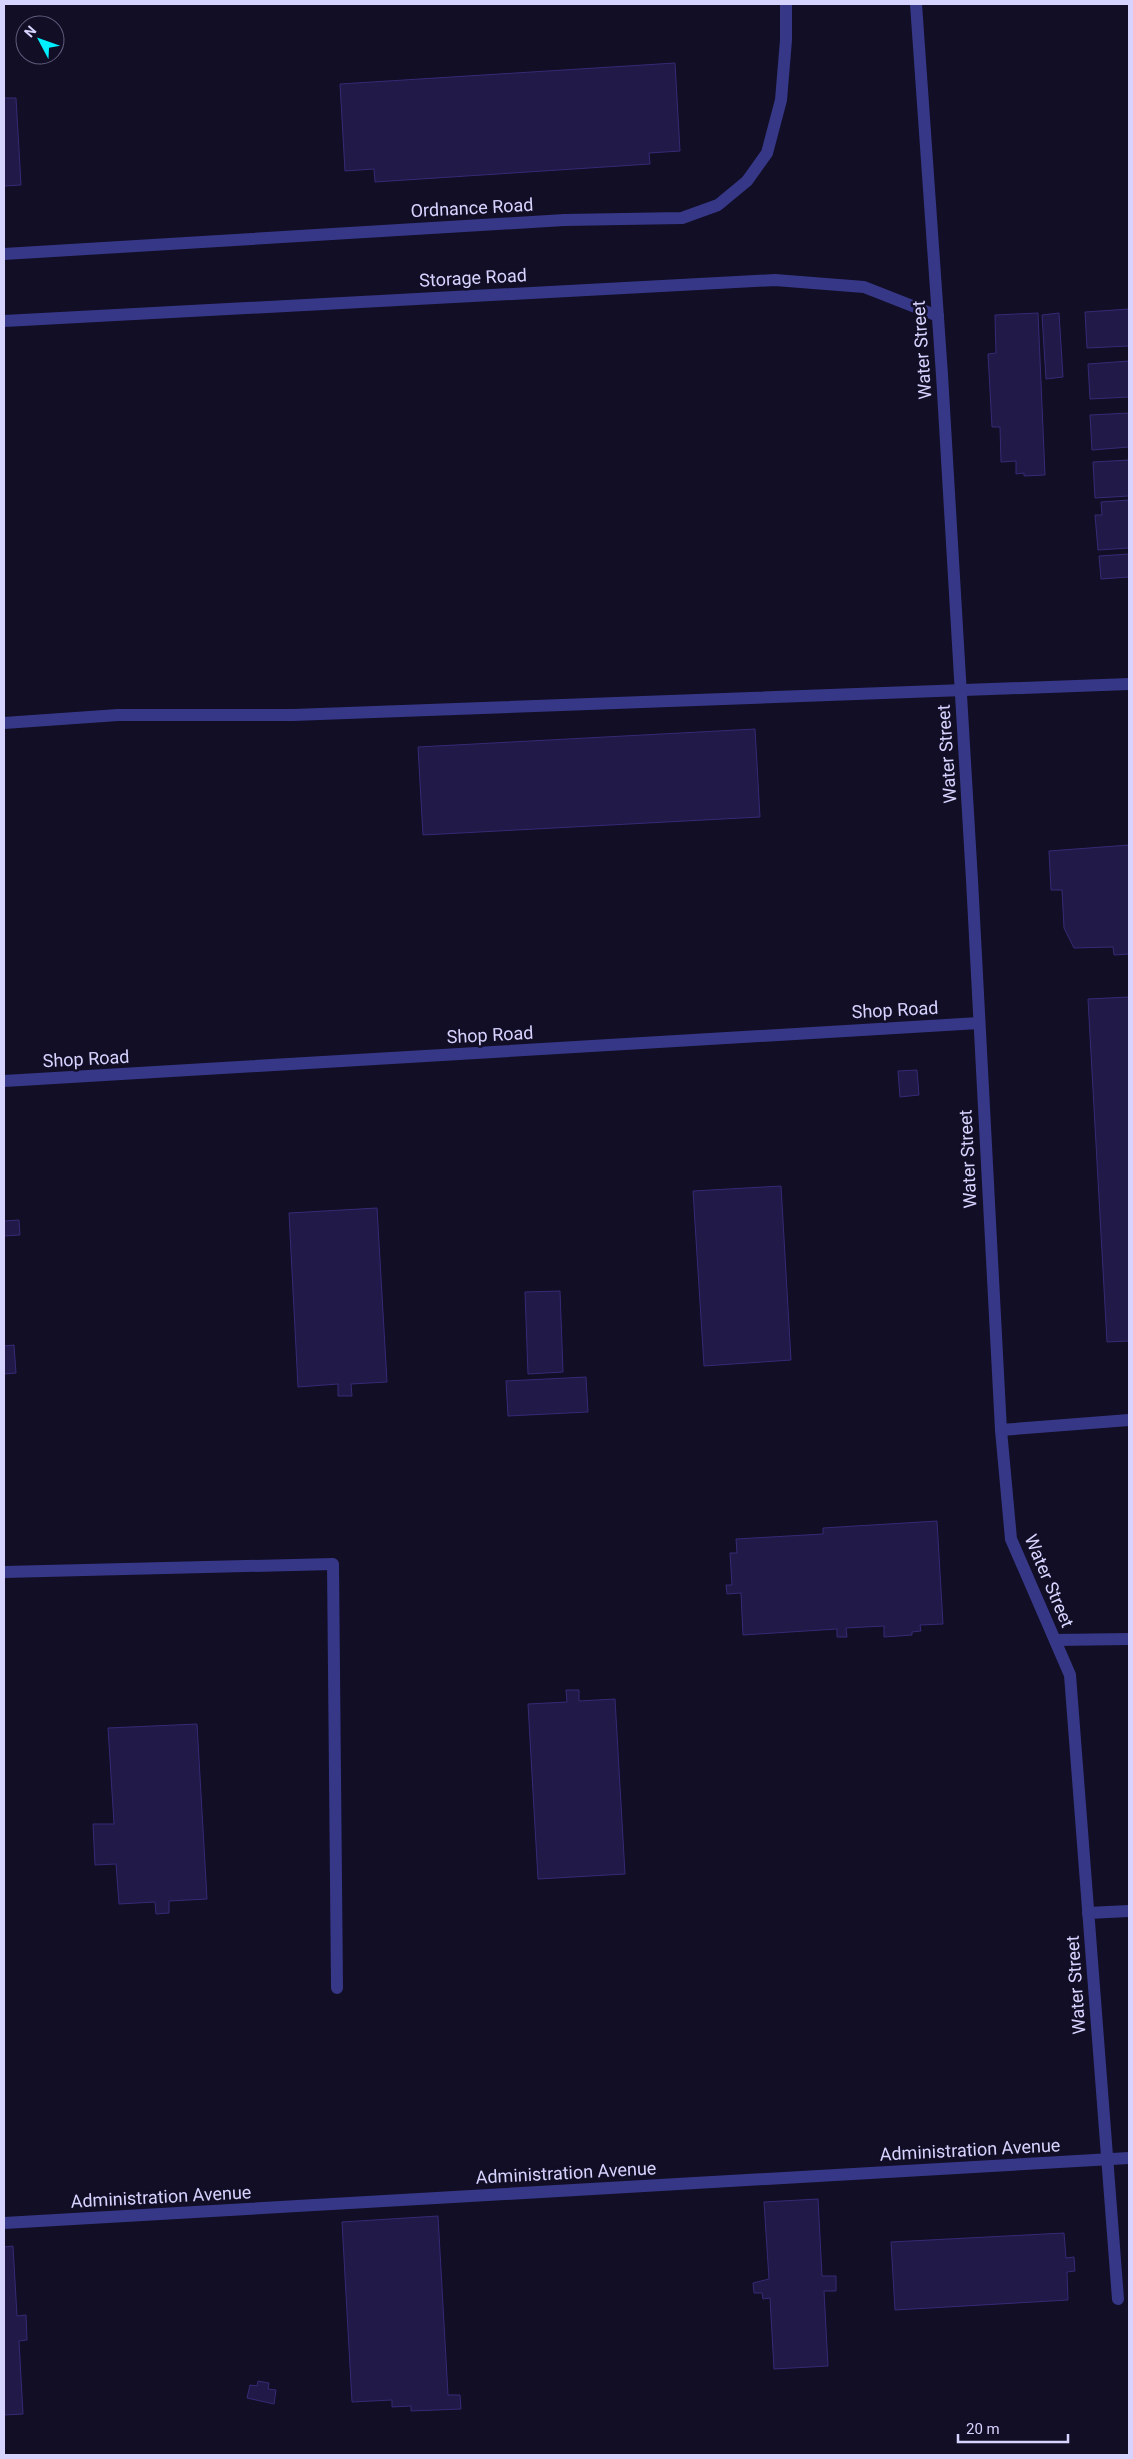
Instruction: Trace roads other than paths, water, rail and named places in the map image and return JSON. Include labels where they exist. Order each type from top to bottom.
[{"type":"street","name":"Ordnance Road","points":[[4,254],[564,220],[682,218],[718,205],[747,181],[767,153],[781,100],[786,40],[786,4]]},
{"type":"street","name":"Water Street","points":[[916,4],[938,316],[961,689],[1001,1430],[1011,1539],[1070,1675],[1118,2299]]},
{"type":"street","name":"Storage Road","points":[[4,321],[775,280],[864,286],[938,316]]},
{"type":"street","points":[[4,723],[118,715],[292,716],[1129,684]]},
{"type":"street","name":"Shop Road","points":[[4,1081],[979,1023]]},
{"type":"street","points":[[1001,1430],[1129,1420]]},
{"type":"street","points":[[4,1572],[333,1564],[337,1988]]},
{"type":"street","points":[[1055,1640],[1129,1639]]},
{"type":"street","points":[[1088,1913],[1129,1911]]},
{"type":"street","name":"Administration Avenue","points":[[4,2223],[1129,2158]]}]
